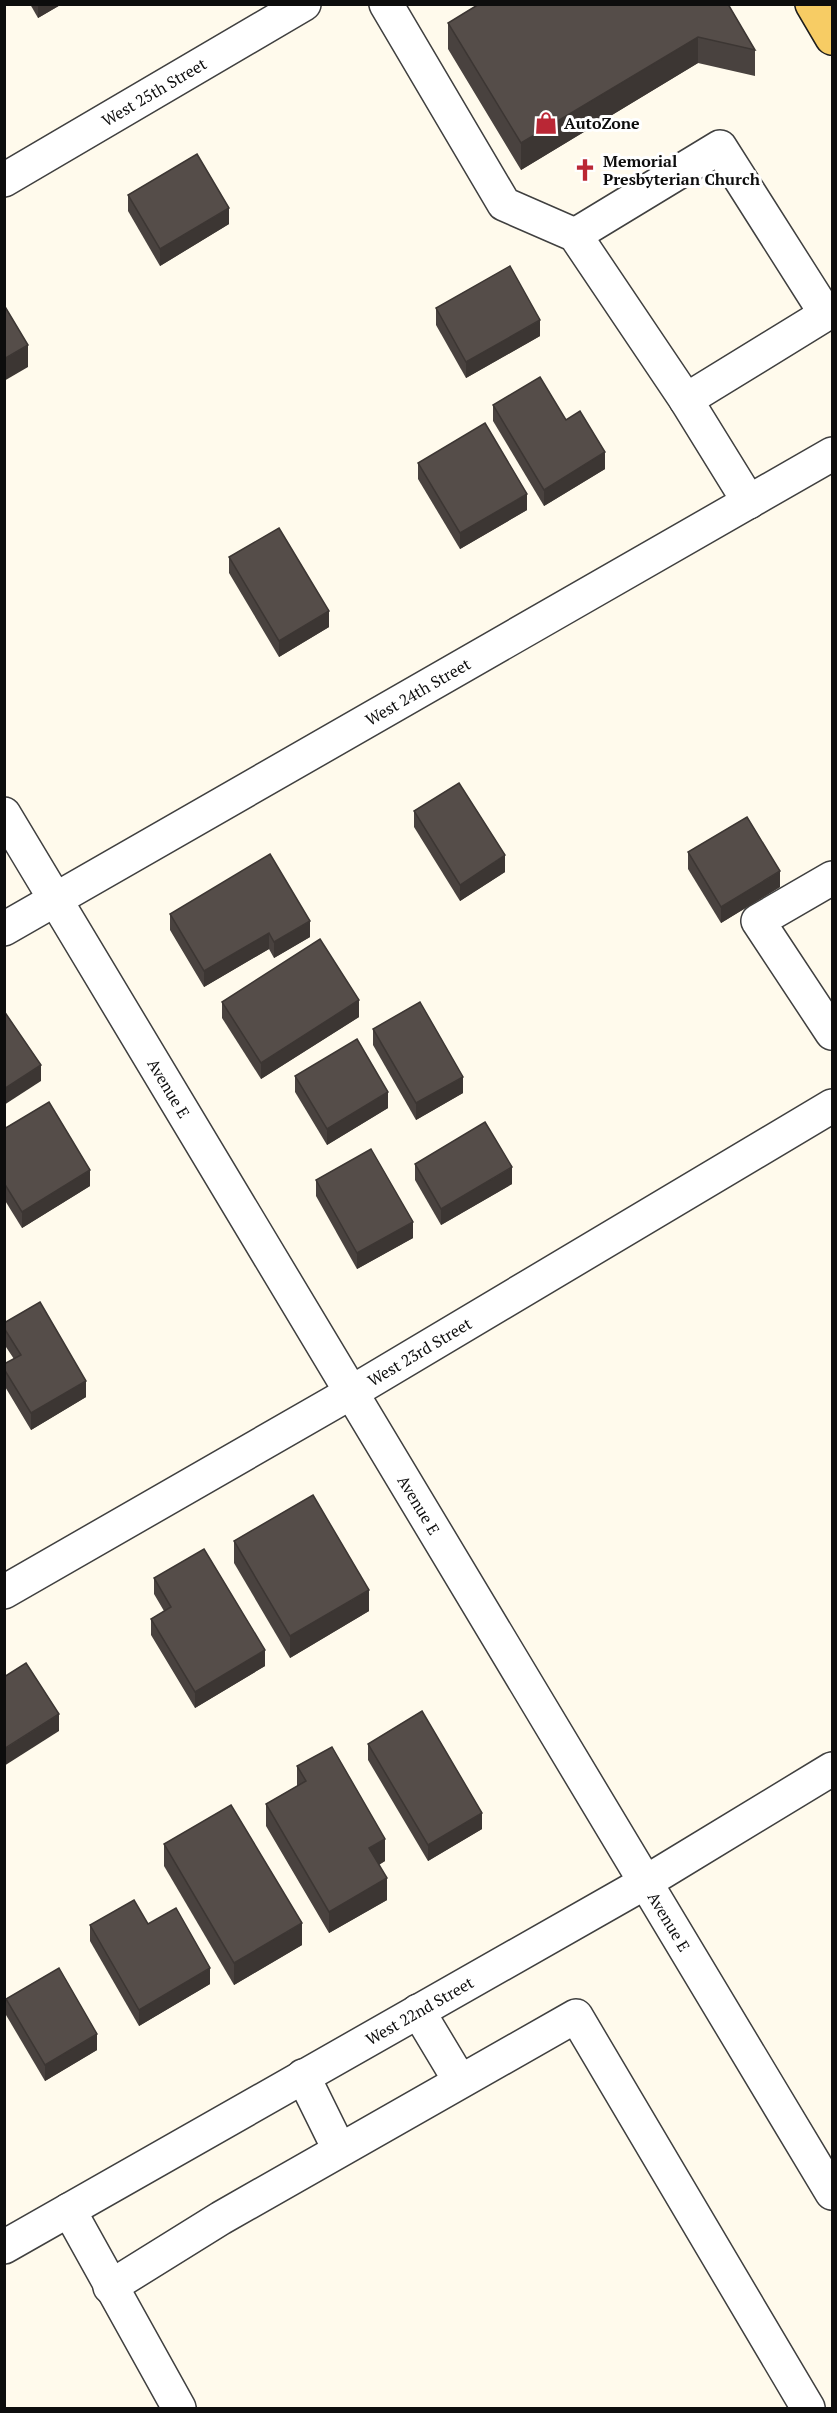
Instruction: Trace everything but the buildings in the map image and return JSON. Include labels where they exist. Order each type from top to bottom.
[{"type":"main road","points":[[812,4],[832,38]]},
{"type":"street","name":"West 25th Street","points":[[4,180],[304,4]]},
{"type":"street","points":[[386,4],[504,204],[575,235],[686,400],[749,502]]},
{"type":"street","points":[[575,235],[720,147],[826,314],[686,400]]},
{"type":"street","name":"West 24th Street","points":[[4,929],[832,454]]},
{"type":"street","name":"Avenue E","points":[[4,814],[832,2193]]},
{"type":"street","points":[[832,878],[758,921],[832,1033]]},
{"type":"street","name":"West 23rd Street","points":[[4,1592],[352,1392],[832,1106]]},
{"type":"street","name":"West 22nd Street","points":[[4,2247],[646,1882],[832,1768]]},
{"type":"street","points":[[418,2011],[460,2081]]},
{"type":"street","points":[[110,2287],[220,2218],[576,2016],[808,2409]]},
{"type":"street","points":[[303,2076],[339,2150]]},
{"type":"street","points":[[69,2210],[178,2409]]},
{"type":"place","name":"AutoZone","points":[[546,123]]},
{"type":"place","name":"Memorial Presbyterian Church","points":[[585,170]]}]
